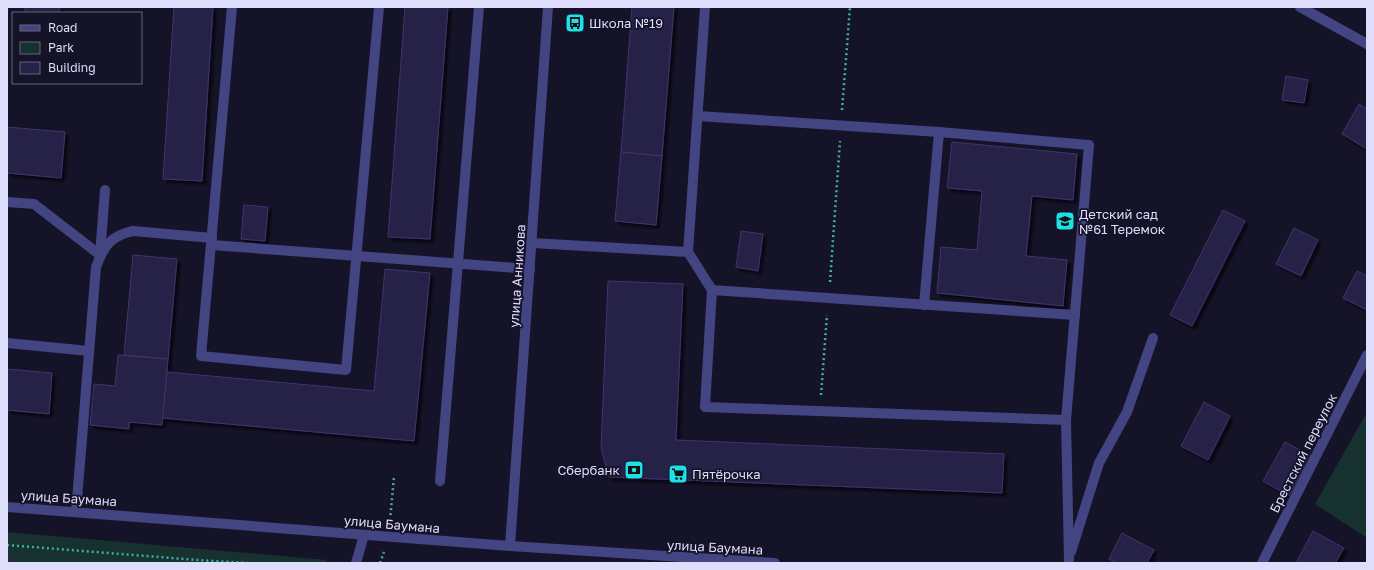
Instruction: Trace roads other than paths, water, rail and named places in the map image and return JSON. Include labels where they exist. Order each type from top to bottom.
[{"type":"street","points":[[232,7],[201,356],[346,370],[379,7]]},
{"type":"street","points":[[440,481],[479,7]]},
{"type":"street","name":"улица Анникова","points":[[510,546],[548,7]]},
{"type":"street","points":[[705,7],[688,252],[712,290],[705,407],[1066,420]]},
{"type":"street","points":[[1300,7],[1367,44]]},
{"type":"street","points":[[698,116],[939,132],[1089,145],[1066,420],[1068,562]]},
{"type":"street","points":[[924,305],[939,132]]},
{"type":"street","points":[[76,512],[96,267],[100,255],[105,190]]},
{"type":"street","points":[[7,202],[34,204],[100,255]]},
{"type":"street","points":[[100,255],[109,243],[120,234],[133,231],[356,256],[530,269]]},
{"type":"street","points":[[532,243],[688,252]]},
{"type":"street","points":[[712,290],[1075,315]]},
{"type":"street","points":[[1068,562],[1099,463],[1127,412],[1153,338]]},
{"type":"street","points":[[7,343],[89,351]]},
{"type":"street","name":"Брестский переулок","points":[[1262,563],[1367,355]]},
{"type":"street","name":"улица Баумана","points":[[7,507],[510,546],[640,559],[775,563]]},
{"type":"street","points":[[356,563],[364,535]]},
{"type":"place","name":"Школа №19","points":[[575,23]]},
{"type":"place","name":"Детский сад №61 Теремок","points":[[1065,221]]},
{"type":"place","name":"Сбербанк","points":[[634,470]]},
{"type":"place","name":"Пятёрочка","points":[[678,474]]}]
